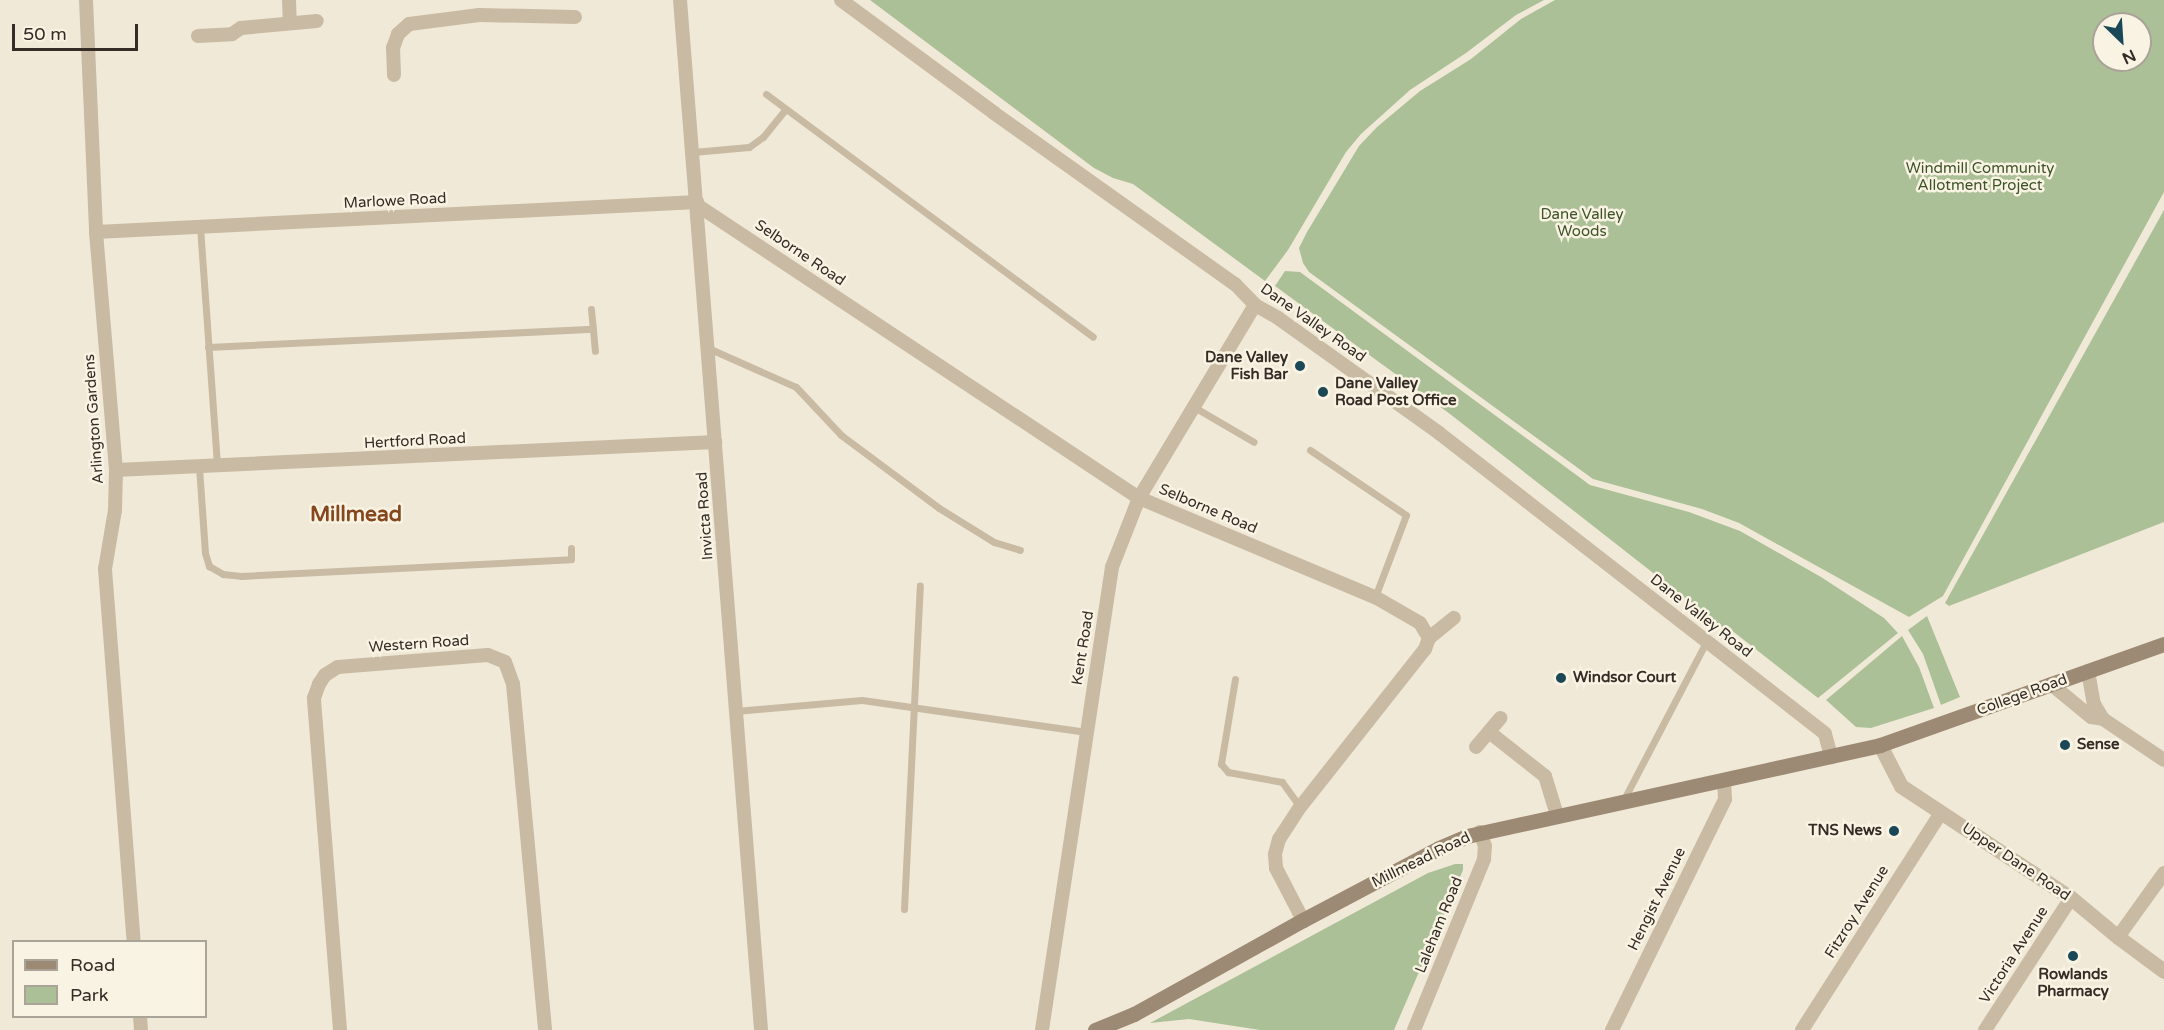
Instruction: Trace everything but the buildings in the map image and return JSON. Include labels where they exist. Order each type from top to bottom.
[{"type":"main road","name":"College Road","points":[[1880,745],[2164,644]]},
{"type":"main road","name":"Millmead Road","points":[[1095,1030],[1134,1014],[1439,848],[1480,832],[1623,800],[1724,781],[1880,745]]},
{"type":"street","name":"Arlington Gardens","points":[[86,0],[96,232],[116,470],[114,510],[105,569],[134,940]]},
{"type":"street","points":[[289,0],[290,23]]},
{"type":"street","points":[[478,0],[479,15]]},
{"type":"street","name":"Invicta Road","points":[[680,0],[761,1030]]},
{"type":"street","name":"Dane Valley Road","points":[[841,0],[994,113],[1235,284],[1255,305],[1278,318],[1439,433],[1825,734],[1831,757]]},
{"type":"street","points":[[394,75],[393,48],[398,34],[409,24],[479,15],[575,17]]},
{"type":"street","points":[[198,36],[232,34],[241,28],[317,21]]},
{"type":"street","name":"Marlowe Road","points":[[96,232],[697,203]]},
{"type":"street","name":"Selborne Road","points":[[697,203],[1139,498],[1375,597],[1420,623],[1429,638]]},
{"type":"street","name":"Kent Road","points":[[1042,1030],[1113,567],[1139,498],[1255,305]]},
{"type":"street","name":"Hertford Road","points":[[116,470],[715,442]]},
{"type":"street","points":[[1303,920],[1276,868],[1275,854],[1279,838],[1300,807],[1425,649],[1429,638],[1454,618]]},
{"type":"street","name":"Western Road","points":[[340,1030],[314,698],[319,684],[325,675],[338,667],[488,655],[505,662],[513,684],[545,1030]]},
{"type":"street","points":[[2088,671],[2094,704],[2103,719]]},
{"type":"street","points":[[2051,684],[2091,717],[2103,719],[2164,760]]},
{"type":"street","points":[[1476,747],[1500,718]]},
{"type":"street","points":[[1489,732],[1545,776],[1557,815]]},
{"type":"street","name":"Upper Dane Road","points":[[1880,745],[1901,786],[2071,898],[2118,938],[2164,971]]},
{"type":"street","name":"Hengist Avenue","points":[[1612,1030],[1725,799],[1724,781]]},
{"type":"street","name":"Fitzroy Avenue","points":[[1802,1030],[1941,813]]},
{"type":"street","name":"Laleham Road","points":[[1414,1030],[1484,859],[1485,846],[1480,832]]},
{"type":"street","points":[[2118,938],[2164,873]]},
{"type":"street","name":"Victoria Avenue","points":[[1985,1030],[2071,898]]},
{"type":"lane","points":[[766,94],[1093,337]]},
{"type":"lane","points":[[693,152],[748,147],[764,137],[786,109]]},
{"type":"lane","points":[[200,227],[217,467]]},
{"type":"lane","points":[[591,309],[595,351]]},
{"type":"lane","points":[[208,347],[593,329]]},
{"type":"lane","points":[[708,348],[796,387],[841,435],[939,508],[994,542],[1020,550]]},
{"type":"lane","points":[[1193,406],[1254,442]]},
{"type":"lane","points":[[1310,450],[1406,515],[1375,597]]},
{"type":"lane","points":[[199,467],[205,553],[209,566],[223,574],[241,576],[571,559],[571,548]]},
{"type":"lane","points":[[904,909],[920,585]]},
{"type":"lane","points":[[1623,800],[1706,642]]},
{"type":"lane","points":[[1235,679],[1221,764],[1228,772],[1282,782],[1300,807]]},
{"type":"lane","points":[[736,711],[862,700],[1087,732]]},
{"type":"green space","points":[[870,0],[1544,0],[1516,15],[1466,53],[1410,90],[1361,134],[1346,152],[1288,250],[1265,281],[1133,184],[1113,178],[1094,168]]},
{"type":"green space","points":[[1555,0],[2164,0],[2164,192],[1943,596],[1909,617],[1739,523],[1702,509],[1593,479],[1309,272],[1303,263],[1299,248],[1359,146],[1377,127],[1420,91],[1471,59],[1521,19]]},
{"type":"green space","points":[[2164,210],[2164,522],[1949,606],[1945,603]]},
{"type":"green space","points":[[1285,271],[1300,272],[1590,485],[1689,512],[1740,531],[1821,577],[1884,618],[1898,633],[1818,698],[1730,629],[1726,630],[1450,414],[1275,286]]},
{"type":"green space","points":[[1927,616],[1960,697],[1941,705],[1923,654],[1908,630]]},
{"type":"green space","points":[[1902,636],[1919,667],[1934,708],[1871,728],[1856,727],[1826,700]]},
{"type":"green space","points":[[1455,864],[1463,864],[1463,870],[1394,1030],[1260,1030],[1189,1019],[1150,1023],[1428,873]]},
{"type":"place","name":"Dane Valley Fish Bar","points":[[1300,366]]},
{"type":"place","name":"Dane Valley Road Post Office","points":[[1323,392]]},
{"type":"place","name":"Windsor Court","points":[[1561,678]]},
{"type":"place","name":"Sense","points":[[2065,745]]},
{"type":"place","name":"TNS News","points":[[1894,831]]},
{"type":"place","name":"Rowlands Pharmacy","points":[[2073,956]]},
{"type":"district","name":"Millmead","points":[[356,515]]},
{"type":"park label","name":"Windmill Community Allotment Project","points":[[1980,176]]},
{"type":"park label","name":"Dane Valley Woods","points":[[1582,222]]}]
